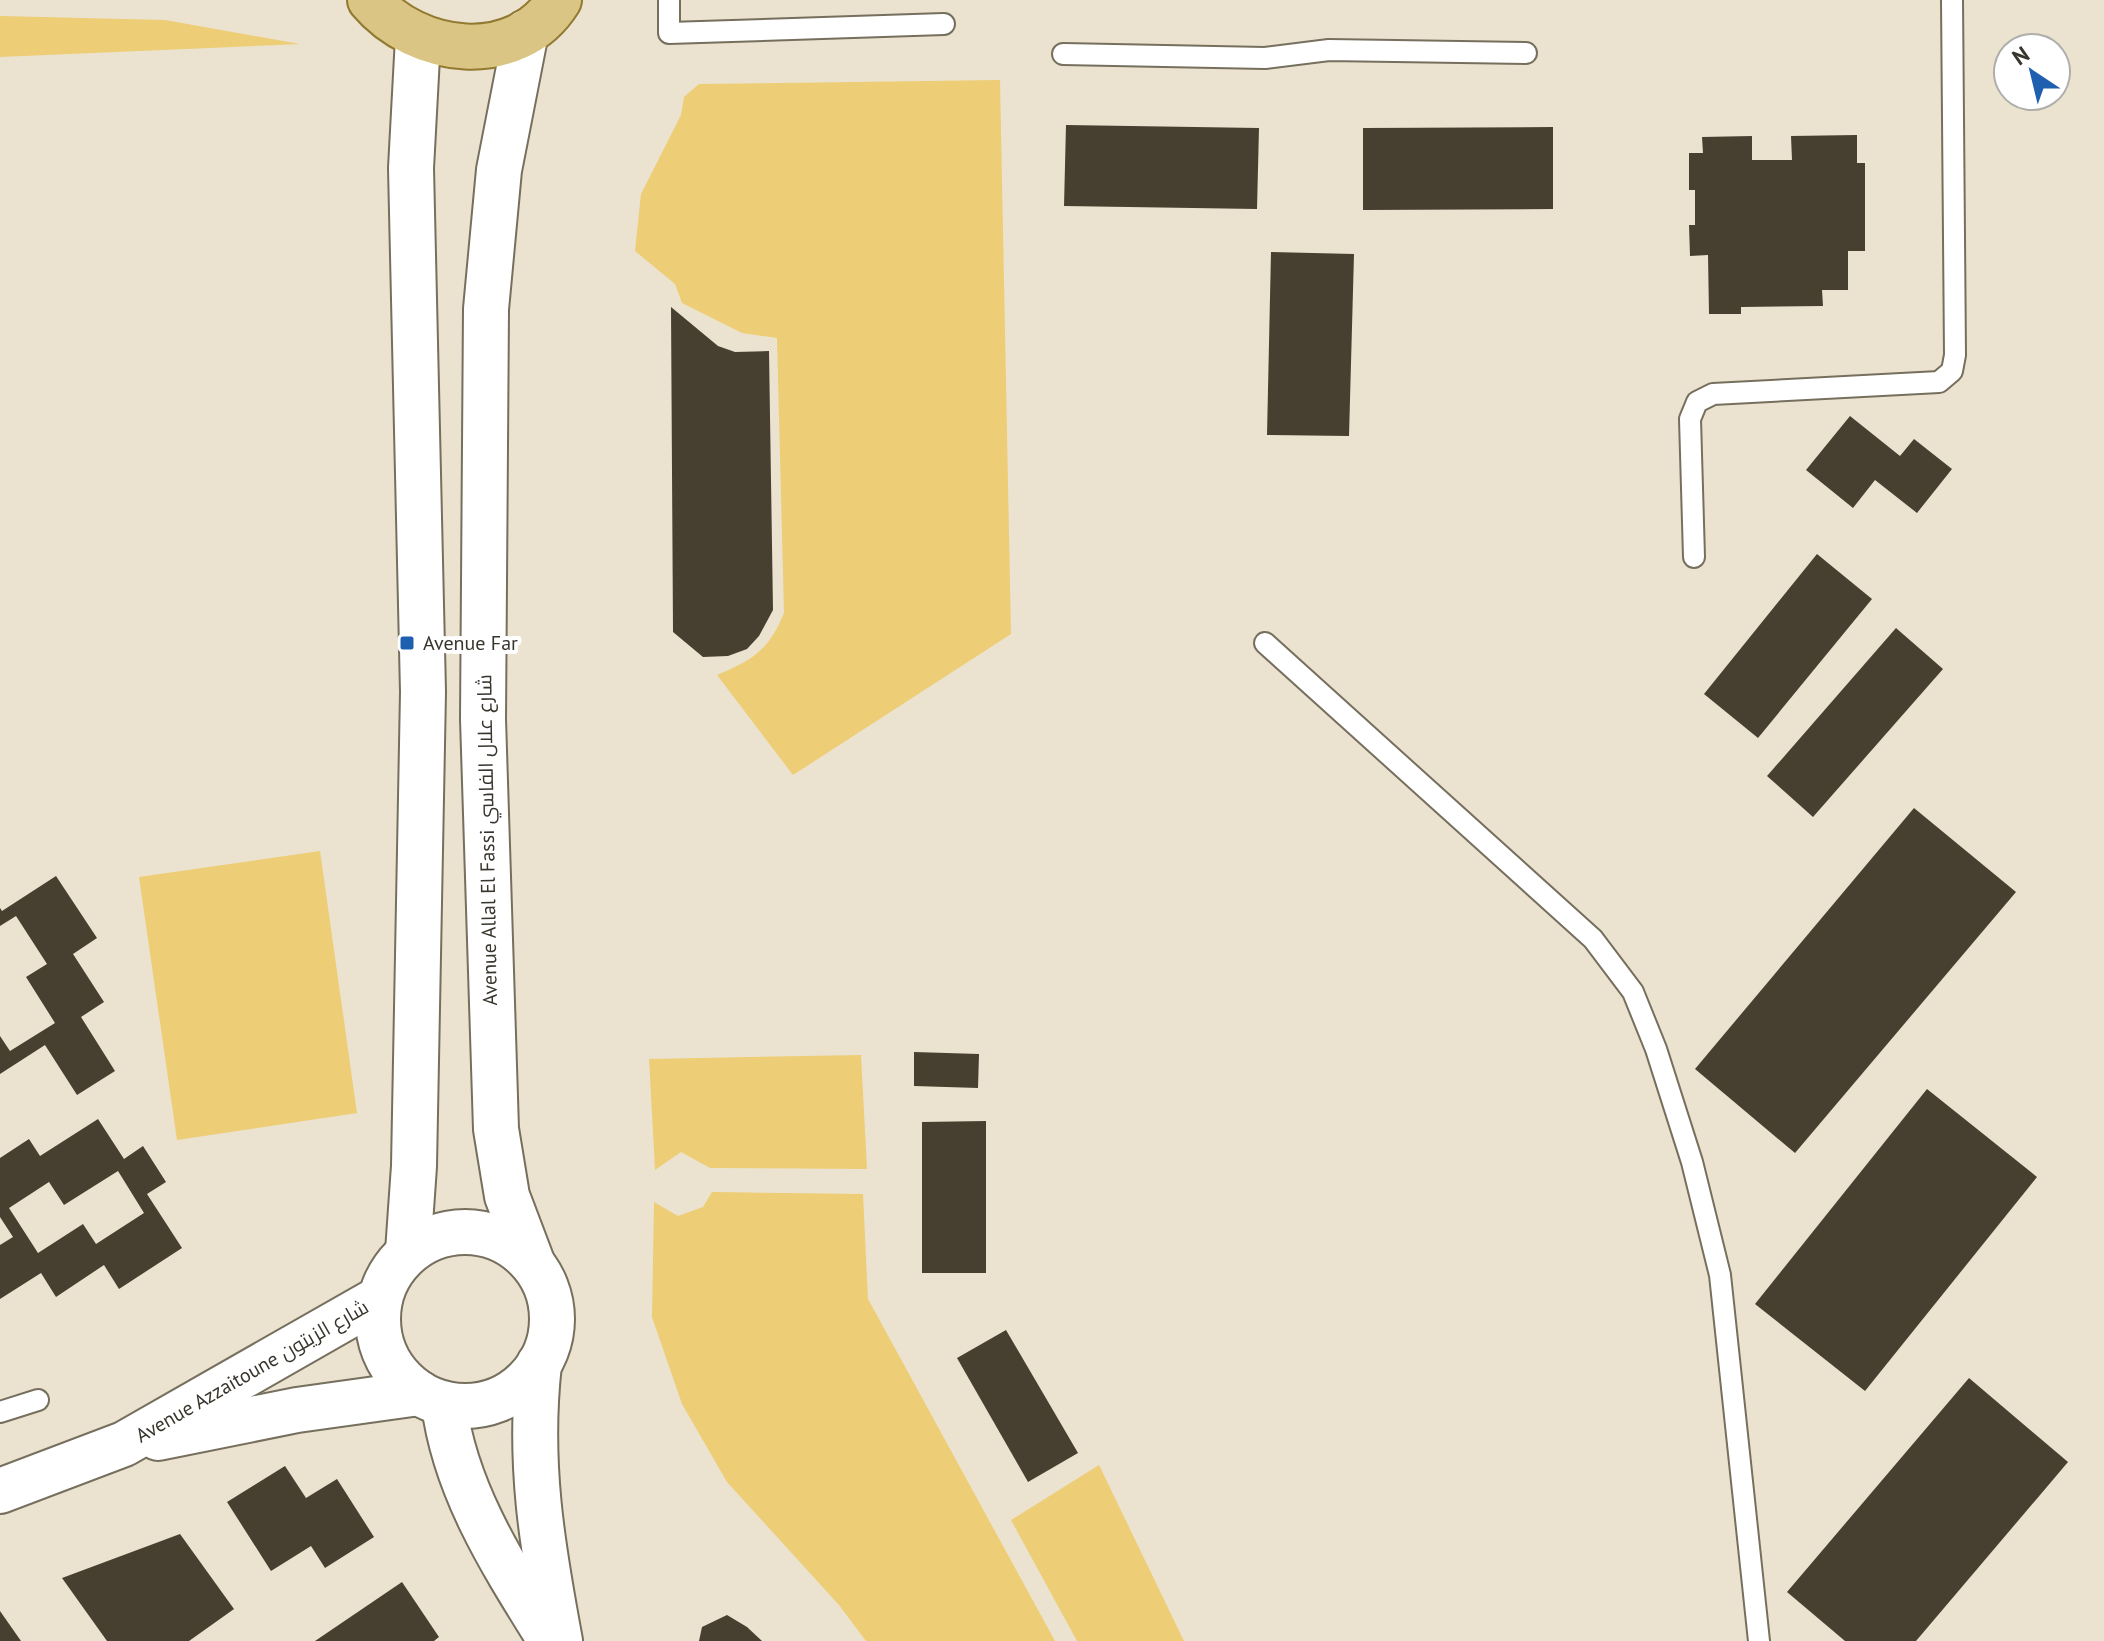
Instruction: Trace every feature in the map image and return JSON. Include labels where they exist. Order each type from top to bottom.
[{"type":"main road","points":[[370,0],[392,23],[418,38],[454,48],[491,45],[526,32],[559,0]]},
{"type":"street","name":"Avenue Allal El Fassi شارع علال الفاسي","points":[[526,32],[499,170],[486,309],[481,571],[496,1129],[507,1196],[532,1262]]},
{"type":"street","points":[[408,1252],[414,1166],[423,692],[411,168],[418,38]]},
{"type":"street","points":[[459,1231],[486,1234],[511,1244],[532,1262],[546,1285],[553,1312],[550,1339],[539,1364],[522,1385],[498,1399],[472,1406],[431,1398],[398,1375],[384,1352],[378,1326],[380,1298],[390,1272],[408,1252],[432,1237],[459,1231]]},
{"type":"street","name":"Avenue Azzaitoune شارع الزيتون","points":[[0,1491],[124,1444],[380,1298]]},
{"type":"street","points":[[539,1364],[534,1410],[534,1479],[540,1539],[560,1641]]},
{"type":"street","points":[[431,1398],[497,1555],[551,1641]]},
{"type":"street","name":"Avenue Azzaitoune شارع الزيتون","points":[[124,1444],[297,1410],[431,1398]]},
{"type":"lane","points":[[669,0],[669,33],[944,24]]},
{"type":"lane","points":[[1694,557],[1690,419],[1697,402],[1713,394],[1939,382],[1952,371],[1955,355],[1952,0]]},
{"type":"lane","points":[[1063,54],[1265,58],[1329,50],[1526,53]]},
{"type":"lane","points":[[1265,643],[1593,939],[1633,992],[1656,1049],[1692,1162],[1720,1275],[1759,1641]]},
{"type":"lane","points":[[0,1412],[38,1400]]},
{"type":"shaded area","points":[[0,16],[165,20],[300,44],[0,57]]},
{"type":"shaded area","points":[[1000,80],[1011,634],[793,775],[717,675],[750,659],[766,645],[784,613],[777,338],[742,333],[682,303],[675,284],[635,251],[641,194],[681,115],[684,97],[699,84]]},
{"type":"shaded area","points":[[320,851],[357,1113],[177,1140],[139,877]]},
{"type":"shaded area","points":[[861,1055],[867,1169],[710,1168],[681,1152],[655,1170],[649,1059]]},
{"type":"shaded area","points":[[712,1192],[863,1194],[868,1299],[1055,1641],[866,1641],[839,1605],[727,1482],[682,1404],[652,1317],[654,1202],[678,1216],[703,1207]]},
{"type":"shaded area","points":[[1099,1465],[1184,1641],[1077,1641],[1011,1520]]},
{"type":"building","points":[[1066,125],[1259,128],[1257,209],[1064,206]]},
{"type":"building","points":[[1553,127],[1553,209],[1363,210],[1363,128]]},
{"type":"building","points":[[1857,135],[1857,163],[1865,163],[1865,251],[1848,251],[1848,290],[1822,290],[1823,306],[1741,307],[1741,314],[1709,314],[1708,255],[1690,256],[1689,225],[1695,225],[1695,190],[1689,190],[1689,153],[1703,153],[1702,137],[1752,136],[1752,160],[1792,160],[1791,136]]},
{"type":"building","points":[[1271,252],[1354,254],[1349,436],[1267,435]]},
{"type":"building","points":[[671,307],[718,346],[735,352],[769,351],[773,610],[759,636],[747,649],[728,656],[703,657],[673,632]]},
{"type":"building","points":[[1850,416],[1900,456],[1914,439],[1952,469],[1917,513],[1875,480],[1853,508],[1806,470]]},
{"type":"building","points":[[1817,554],[1872,599],[1758,738],[1704,694]]},
{"type":"building","points":[[1896,628],[1943,669],[1813,817],[1767,776]]},
{"type":"building","points":[[1914,808],[2016,892],[1795,1153],[1695,1069]]},
{"type":"building","points":[[56,876],[97,938],[73,954],[104,1002],[81,1017],[115,1071],[77,1095],[45,1045],[0,1074],[0,1036],[10,1051],[55,1023],[26,977],[47,964],[16,916],[0,926],[0,908],[2,911]]},
{"type":"building","points":[[914,1052],[979,1054],[978,1088],[914,1086]]},
{"type":"building","points":[[1927,1089],[2037,1177],[1865,1391],[1755,1304]]},
{"type":"building","points":[[98,1119],[124,1159],[143,1146],[166,1182],[147,1194],[182,1248],[119,1289],[104,1265],[56,1297],[41,1273],[0,1299],[0,1245],[13,1237],[0,1217],[0,1158],[29,1139],[40,1156]],"holes":[[[118,1171],[144,1213],[96,1244],[83,1224],[38,1253],[9,1208],[49,1182],[64,1205]]]},
{"type":"building","points":[[986,1121],[986,1273],[922,1273],[922,1122]]},
{"type":"building","points":[[1006,1330],[1078,1453],[1028,1482],[957,1358]]},
{"type":"building","points":[[1969,1378],[2068,1462],[1916,1641],[1845,1641],[1787,1592]]},
{"type":"building","points":[[285,1466],[306,1498],[337,1479],[374,1537],[325,1568],[311,1546],[271,1571],[227,1502]]},
{"type":"building","points":[[180,1534],[234,1609],[189,1641],[107,1641],[62,1578]]},
{"type":"building","points":[[402,1582],[439,1637],[434,1641],[315,1641]]},
{"type":"building","points":[[0,1611],[21,1641],[0,1641]]},
{"type":"building","points":[[727,1615],[762,1641],[699,1641],[702,1627]]},
{"type":"place","name":"Avenue Far","points":[[407,643]]}]
